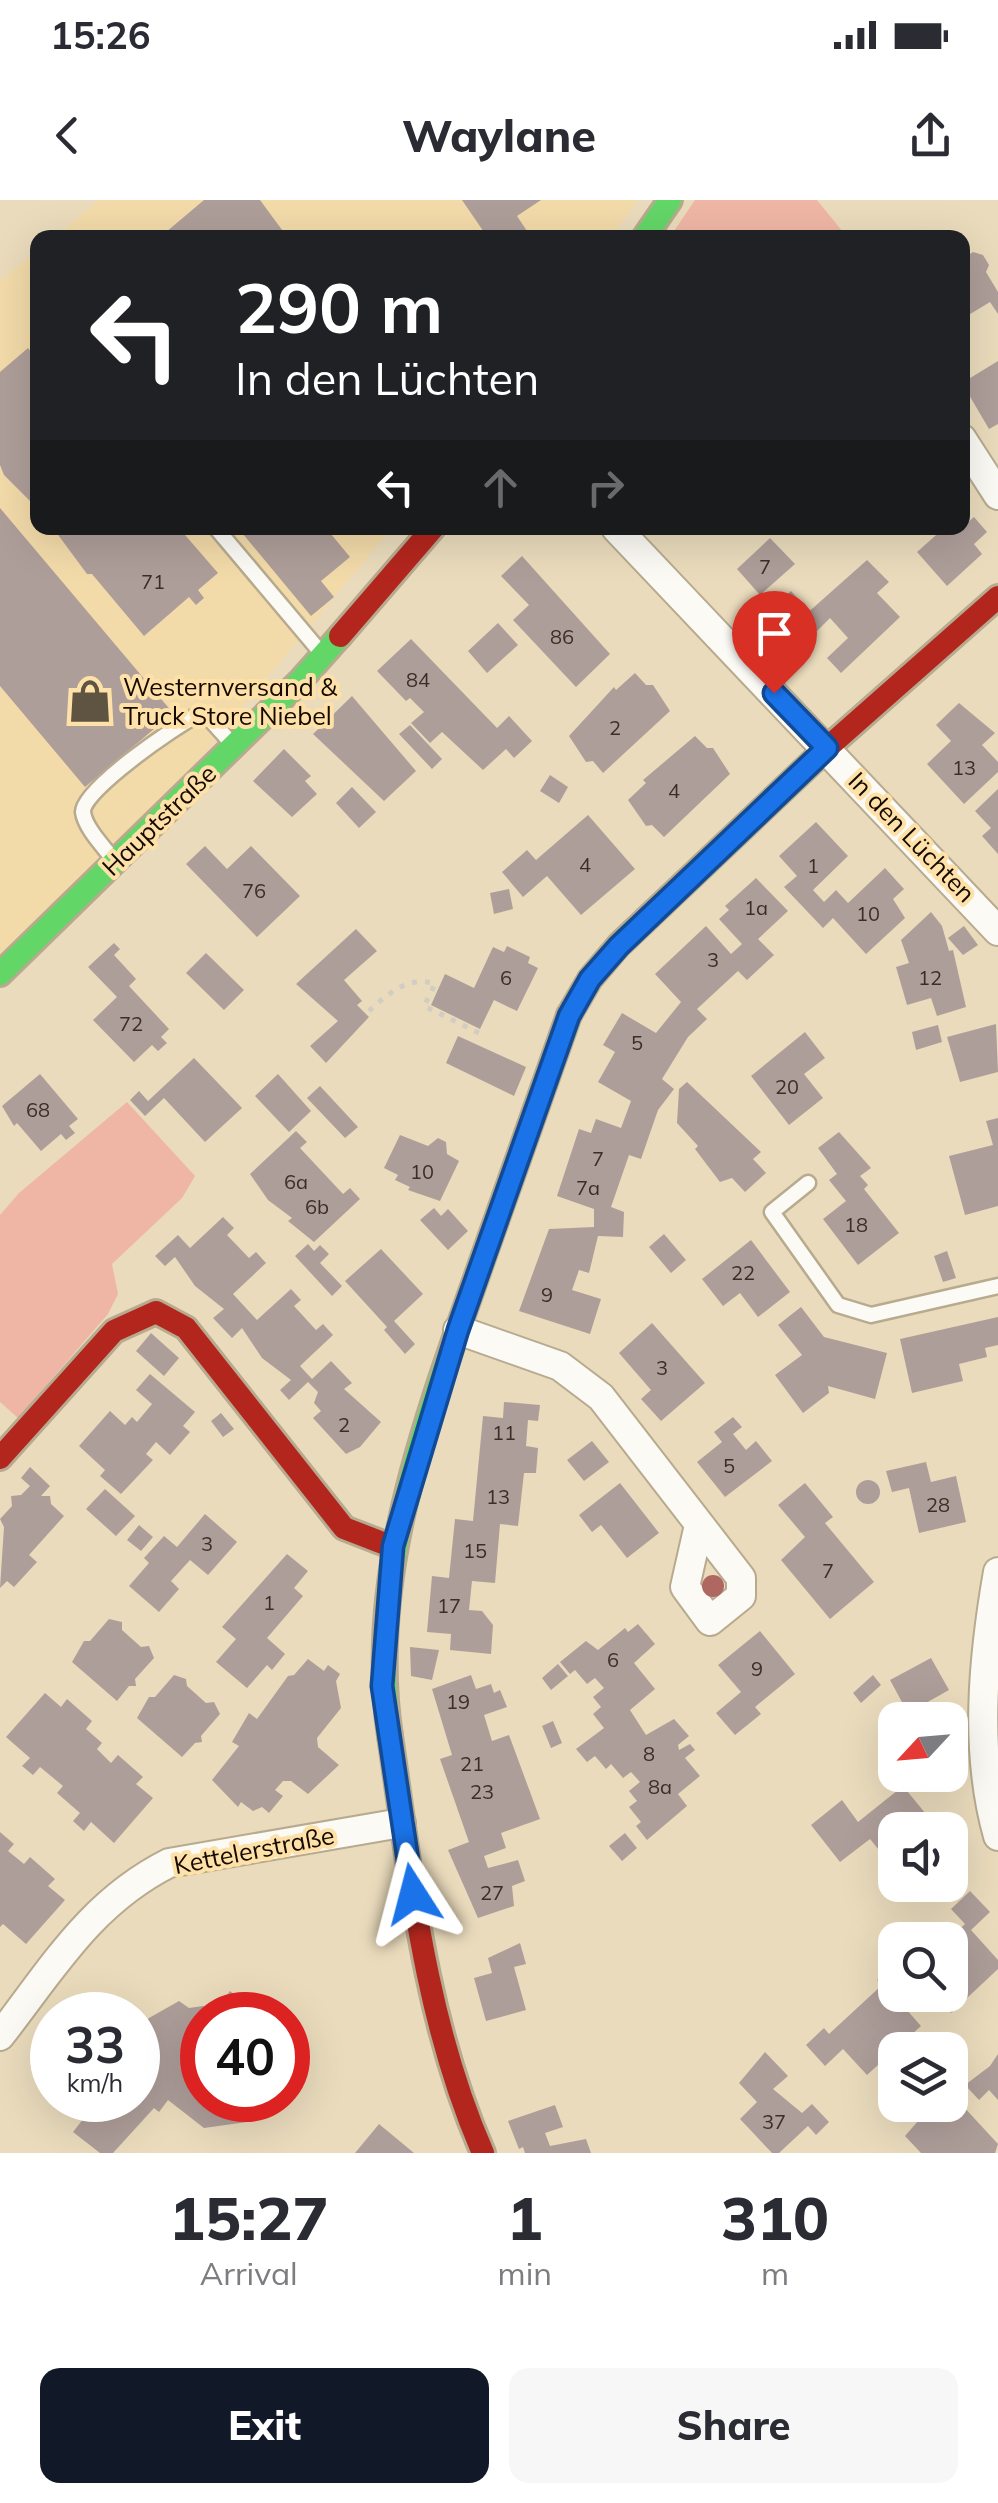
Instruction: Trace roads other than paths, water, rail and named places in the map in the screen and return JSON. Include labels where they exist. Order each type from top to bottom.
[{"type":"street","points":[[649,230],[670,200]]},
{"type":"street","points":[[970,451],[998,495]]},
{"type":"street","name":"Hauptstraße","points":[[0,974],[323,656],[428,535]]},
{"type":"street","name":"In den Lüchten","points":[[623,535],[998,931]]},
{"type":"street","points":[[482,2153],[456,2091],[424,1965],[382,1686],[393,1546],[458,1330],[569,1016],[590,979],[619,946],[827,748],[998,598]]},
{"type":"street","points":[[0,1458],[114,1331],[156,1312],[186,1328],[344,1528],[393,1546]]},
{"type":"street","points":[[458,1330],[560,1366],[601,1397],[700,1526]]},
{"type":"street","points":[[998,1572],[982,1701],[991,1811],[998,1836]]},
{"type":"street","name":"Kettelerstraße","points":[[0,2036],[103,1905],[135,1880],[169,1864],[402,1823]]},
{"type":"lane","points":[[222,535],[283,613],[323,656]]},
{"type":"lane","points":[[116,863],[89,827],[83,813],[86,801],[137,755],[197,715],[208,717],[234,746]]},
{"type":"lane","points":[[808,1183],[772,1212],[838,1304],[871,1315],[998,1286]]},
{"type":"place","name":"Westernversand & Truck Store Niebel","points":[[90,701]]}]
